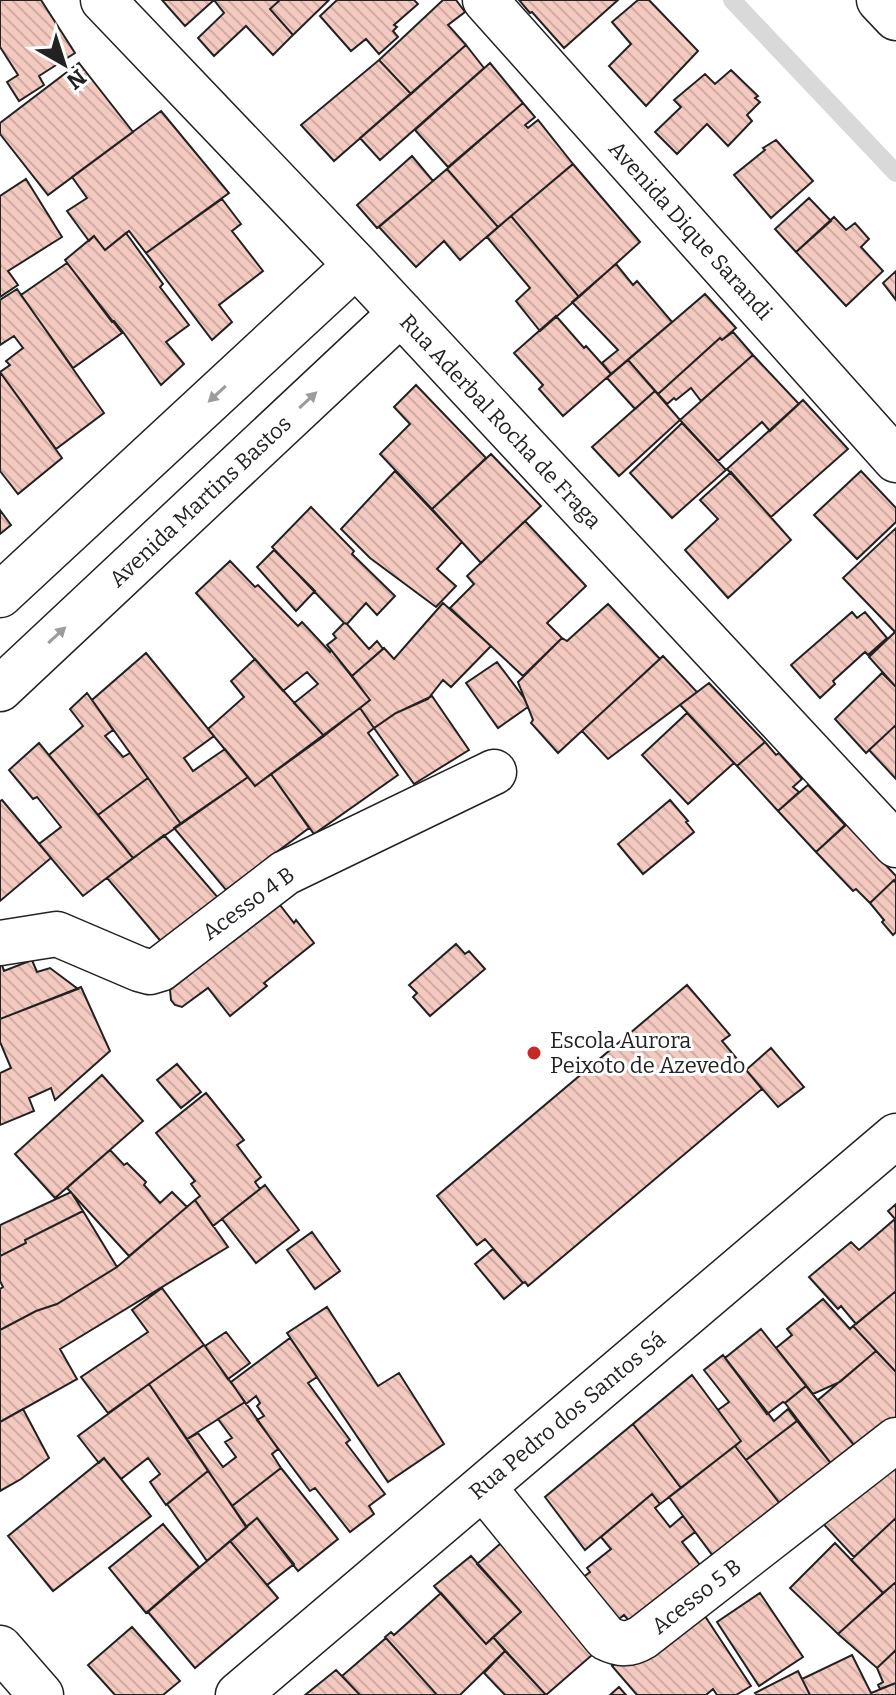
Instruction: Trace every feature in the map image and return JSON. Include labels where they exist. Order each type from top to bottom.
[{"type":"street","name":"Rua Aderbal Rocha de Fraga","points":[[103,0],[356,265],[896,845]]},
{"type":"street","name":"Avenida Dique Sarandi","points":[[485,0],[896,460]]},
{"type":"street","points":[[879,0],[896,18]]},
{"type":"street","points":[[0,595],[356,265]]},
{"type":"street","name":"Avenida Martins Bastos","points":[[0,689],[401,313]]},
{"type":"street","name":"Acesso 4 B","points":[[0,943],[57,934],[139,969],[150,972],[160,969],[285,873],[494,772]]},
{"type":"street","name":"Rua Pedro dos Santos Sá","points":[[238,1695],[896,1136]]},
{"type":"street","name":"Acesso 5 B","points":[[483,1487],[606,1638],[625,1644],[643,1637],[896,1440]]},
{"type":"street","points":[[0,1648],[41,1695]]},
{"type":"building","points":[[0,0],[41,0],[75,53],[39,76],[44,85],[19,101],[7,82],[18,75],[0,47]]},
{"type":"building","points":[[162,0],[214,0],[185,26]]},
{"type":"building","points":[[214,0],[280,0],[270,9],[293,35],[273,55],[246,26],[214,56],[198,38],[224,13]]},
{"type":"building","points":[[280,0],[329,0],[293,35],[270,9]]},
{"type":"building","points":[[337,0],[414,0],[418,4],[394,25],[397,27],[393,31],[398,37],[379,54],[366,39],[351,51],[320,16]]},
{"type":"building","points":[[443,0],[456,0],[465,12],[448,25],[466,45],[411,94],[379,60]]},
{"type":"building","points":[[519,0],[618,0],[564,48]]},
{"type":"building","points":[[638,0],[649,0],[698,51],[646,106],[609,66],[631,44],[612,22]]},
{"type":"building","points":[[466,45],[484,68],[380,160],[360,138]]},
{"type":"building","points":[[379,60],[411,94],[334,161],[301,125]]},
{"type":"building","points":[[79,63],[133,132],[48,195],[0,134],[0,123]]},
{"type":"building","points":[[490,63],[523,103],[448,167],[415,130]]},
{"type":"building","points":[[731,70],[758,96],[755,98],[760,102],[747,115],[752,121],[728,146],[707,124],[677,154],[655,132],[681,107],[674,100],[705,74],[715,84]]},
{"type":"building","points":[[523,103],[535,117],[525,125],[528,128],[538,120],[573,164],[498,227],[447,169]]},
{"type":"building","points":[[161,111],[229,193],[146,253],[129,231],[105,250],[94,236],[89,241],[67,211],[87,198],[72,177]]},
{"type":"building","points":[[776,140],[813,181],[771,218],[734,175]]},
{"type":"building","points":[[412,156],[433,181],[377,228],[357,205]]},
{"type":"building","points":[[573,164],[640,242],[579,297],[511,216]]},
{"type":"building","points":[[447,169],[498,227],[460,260],[444,241],[416,267],[379,227]]},
{"type":"building","points":[[26,179],[62,237],[8,271],[18,285],[0,297],[0,196]]},
{"type":"building","points":[[809,198],[831,221],[796,252],[775,229]]},
{"type":"building","points":[[222,199],[241,224],[232,231],[263,271],[219,305],[232,322],[212,340],[146,253]]},
{"type":"building","points":[[511,216],[579,297],[540,331],[516,301],[530,288],[487,237]]},
{"type":"building","points":[[834,217],[846,230],[855,223],[869,239],[861,247],[883,271],[846,306],[796,252]]},
{"type":"building","points":[[126,233],[163,284],[160,287],[189,325],[166,342],[184,364],[161,385],[65,260],[94,236],[105,250]]},
{"type":"building","points":[[67,263],[122,333],[73,368],[21,295]]},
{"type":"building","points":[[616,264],[633,285],[637,281],[672,322],[611,374],[602,363],[618,350],[572,302]]},
{"type":"building","points":[[896,271],[896,300],[883,283]]},
{"type":"building","points":[[17,289],[104,413],[56,449],[0,372],[10,365],[6,361],[23,348],[14,336],[0,345],[0,300]]},
{"type":"building","points":[[705,294],[736,328],[722,340],[720,338],[658,394],[628,360]]},
{"type":"building","points":[[556,316],[611,374],[563,416],[539,389],[543,385],[514,353]]},
{"type":"building","points":[[733,332],[753,355],[701,401],[691,388],[667,404],[658,394],[720,338],[722,340]]},
{"type":"building","points":[[753,355],[799,404],[770,431],[762,422],[718,461],[680,420]]},
{"type":"building","points":[[628,360],[655,391],[635,409],[607,378]]},
{"type":"building","points":[[0,372],[62,458],[18,494],[0,471]]},
{"type":"building","points":[[416,385],[486,458],[432,509],[380,454],[410,424],[394,407]]},
{"type":"building","points":[[655,391],[680,420],[619,476],[592,447]]},
{"type":"building","points":[[803,400],[848,449],[771,517],[727,469]]},
{"type":"building","points":[[682,423],[726,470],[672,518],[630,473]]},
{"type":"building","points":[[491,454],[541,506],[481,563],[432,509]]},
{"type":"building","points":[[395,471],[462,542],[437,569],[456,586],[436,607],[370,558],[341,529]]},
{"type":"building","points":[[861,471],[896,508],[896,522],[857,559],[814,515]]},
{"type":"building","points":[[731,472],[791,540],[728,598],[685,550],[718,519],[700,500]]},
{"type":"building","points":[[311,507],[354,551],[352,554],[395,596],[377,615],[366,603],[347,624],[344,623],[272,547]]},
{"type":"building","points":[[0,510],[11,525],[0,534]]},
{"type":"building","points":[[525,521],[586,586],[547,623],[562,638],[523,676],[450,608],[474,584],[467,576]]},
{"type":"building","points":[[896,528],[896,631],[895,632],[843,578]]},
{"type":"building","points":[[274,550],[315,591],[296,611],[257,567]]},
{"type":"building","points":[[230,561],[298,626],[302,622],[331,650],[370,700],[324,736],[294,703],[318,684],[307,672],[283,691],[196,593]]},
{"type":"building","points":[[443,603],[491,646],[451,687],[443,680],[428,699],[396,713],[374,728],[360,708],[370,700],[352,676],[384,648],[394,659]]},
{"type":"building","points":[[608,604],[660,659],[558,753],[531,723],[533,720],[518,682],[562,638],[567,641]]},
{"type":"building","points":[[852,612],[857,618],[865,612],[887,638],[868,655],[865,652],[833,681],[835,684],[820,698],[791,665]]},
{"type":"building","points":[[344,623],[369,649],[377,641],[383,649],[352,676],[327,645],[336,638],[333,634]]},
{"type":"building","points":[[896,631],[896,687],[869,657]]},
{"type":"building","points":[[146,653],[214,736],[184,758],[193,771],[225,749],[248,777],[181,824],[92,700]]},
{"type":"building","points":[[663,656],[697,692],[608,759],[582,731]]},
{"type":"building","points":[[255,659],[324,736],[255,786],[208,729],[244,697],[231,681]]},
{"type":"building","points":[[497,662],[528,707],[498,728],[466,683]]},
{"type":"building","points":[[882,673],[896,687],[896,725],[866,753],[835,719]]},
{"type":"building","points":[[709,683],[765,742],[737,766],[680,705]]},
{"type":"building","points":[[87,693],[113,730],[105,736],[123,757],[130,753],[148,778],[98,815],[49,755],[83,726],[70,709]]},
{"type":"building","points":[[432,696],[469,750],[414,784],[374,728],[396,713]]},
{"type":"building","points":[[360,708],[374,728],[368,733],[398,775],[314,834],[271,774]]},
{"type":"building","points":[[687,713],[734,763],[688,804],[642,755]]},
{"type":"building","points":[[896,725],[896,779],[869,750]]},
{"type":"building","points":[[765,742],[802,779],[793,787],[799,792],[778,811],[737,766]]},
{"type":"building","points":[[39,743],[133,858],[83,896],[39,844],[61,827],[37,797],[33,799],[9,770]]},
{"type":"building","points":[[271,774],[309,828],[226,890],[174,828],[248,777],[255,786]]},
{"type":"building","points":[[148,778],[181,824],[133,858],[98,815]]},
{"type":"building","points":[[808,785],[845,825],[816,852],[778,811]]},
{"type":"building","points":[[670,800],[694,832],[643,874],[618,844]]},
{"type":"building","points":[[0,801],[51,858],[0,901]]},
{"type":"building","points":[[847,824],[896,876],[896,883],[894,880],[870,903],[856,889],[853,891],[816,852]]},
{"type":"building","points":[[164,835],[220,900],[164,945],[107,878]]},
{"type":"building","points":[[894,880],[896,932],[893,935],[870,903]]},
{"type":"building","points":[[280,905],[314,943],[264,983],[267,986],[230,1016],[208,988],[182,1007],[175,1005],[170,990],[194,971],[190,965],[229,939],[232,942]]},
{"type":"building","points":[[456,944],[465,954],[469,951],[485,969],[430,1016],[413,997],[417,993],[409,985]]},
{"type":"building","points":[[0,959],[4,971],[32,960],[37,972],[50,968],[78,989],[0,1019]]},
{"type":"building","points":[[687,985],[730,1035],[722,1041],[762,1089],[528,1286],[485,1239],[477,1245],[437,1196]]},
{"type":"building","points":[[81,987],[110,1051],[55,1100],[51,1088],[29,1098],[34,1111],[0,1125],[0,1073],[11,1068],[0,1042],[0,1019]]},
{"type":"building","points":[[771,1048],[804,1087],[778,1107],[746,1070]]},
{"type":"building","points":[[177,1064],[201,1092],[181,1108],[157,1080]]},
{"type":"building","points":[[102,1075],[143,1121],[55,1198],[15,1154]]},
{"type":"building","points":[[206,1093],[244,1140],[237,1145],[261,1177],[255,1182],[260,1189],[213,1226],[195,1200],[200,1196],[191,1184],[195,1181],[156,1133]]},
{"type":"building","points":[[110,1150],[146,1182],[144,1185],[160,1203],[172,1192],[187,1207],[129,1256],[67,1188]]},
{"type":"building","points":[[265,1185],[299,1230],[256,1263],[222,1219]]},
{"type":"building","points":[[71,1192],[83,1211],[0,1256],[0,1225]]},
{"type":"building","points":[[195,1200],[228,1247],[60,1349],[77,1379],[0,1422],[0,1330],[57,1304],[117,1267]]},
{"type":"building","points":[[896,1204],[896,1220],[888,1211]]},
{"type":"building","points":[[83,1211],[117,1267],[57,1304],[0,1330],[0,1289],[3,1287],[0,1281],[0,1256]]},
{"type":"building","points":[[895,1219],[896,1291],[856,1324],[809,1277],[851,1242],[859,1250]]},
{"type":"building","points":[[312,1232],[340,1271],[315,1289],[287,1250]]},
{"type":"building","points":[[493,1249],[523,1283],[504,1299],[475,1264]]},
{"type":"building","points":[[162,1288],[204,1345],[108,1413],[81,1377],[148,1332],[132,1310]]},
{"type":"building","points":[[896,1291],[896,1372],[853,1326]]},
{"type":"building","points":[[823,1299],[850,1329],[853,1326],[876,1351],[840,1382],[813,1394],[776,1348],[792,1335],[787,1329]]},
{"type":"building","points":[[327,1307],[378,1386],[399,1373],[444,1444],[388,1482],[287,1333]]},
{"type":"building","points":[[761,1329],[806,1386],[767,1414],[725,1358]]},
{"type":"building","points":[[226,1332],[250,1363],[228,1379],[205,1346]]},
{"type":"building","points":[[290,1338],[317,1377],[308,1383],[350,1440],[346,1443],[385,1494],[369,1506],[374,1514],[350,1532],[315,1488],[310,1491],[257,1420],[264,1416],[257,1406],[260,1403],[256,1396],[246,1404],[231,1382]]},
{"type":"building","points":[[204,1345],[245,1402],[187,1439],[149,1384]]},
{"type":"building","points":[[876,1351],[896,1372],[896,1419],[858,1450],[818,1400]]},
{"type":"building","points":[[723,1355],[774,1421],[788,1409],[797,1421],[746,1460],[735,1446],[741,1441],[718,1410],[729,1402],[704,1370]]},
{"type":"building","points":[[692,1375],[741,1441],[681,1488],[633,1424]]},
{"type":"building","points":[[149,1384],[208,1471],[166,1505],[150,1482],[160,1474],[148,1458],[121,1479],[104,1458],[99,1463],[78,1436]]},
{"type":"building","points":[[806,1386],[858,1450],[836,1470],[785,1403]]},
{"type":"building","points":[[245,1402],[278,1449],[272,1454],[281,1468],[232,1506],[187,1439],[198,1433],[223,1467],[236,1457],[225,1442],[232,1438],[218,1419]]},
{"type":"building","points":[[23,1409],[49,1458],[0,1491],[0,1422]]},
{"type":"building","points":[[797,1421],[836,1470],[785,1510],[746,1460]]},
{"type":"building","points":[[633,1424],[681,1488],[660,1504],[652,1494],[585,1550],[545,1497]]},
{"type":"building","points":[[735,1446],[785,1510],[716,1560],[669,1497]]},
{"type":"building","points":[[104,1458],[151,1516],[53,1591],[8,1536]]},
{"type":"building","points":[[896,1461],[896,1518],[854,1557],[817,1517]]},
{"type":"building","points":[[281,1468],[338,1539],[298,1571],[257,1518],[246,1527],[232,1506]]},
{"type":"building","points":[[208,1471],[247,1527],[207,1561],[167,1504]]},
{"type":"building","points":[[652,1494],[660,1504],[655,1508],[670,1527],[683,1516],[695,1532],[682,1542],[704,1570],[631,1623],[624,1615],[607,1629],[573,1585],[590,1572],[587,1568],[611,1549],[601,1537]]},
{"type":"building","points":[[257,1518],[294,1564],[267,1585],[230,1541]]},
{"type":"building","points":[[896,1518],[896,1582],[883,1593],[851,1560]]},
{"type":"building","points":[[163,1524],[199,1567],[146,1613],[109,1568]]},
{"type":"building","points":[[508,1537],[599,1649],[546,1695],[493,1637],[521,1612],[477,1564]]},
{"type":"building","points":[[230,1541],[278,1598],[195,1668],[148,1612]]},
{"type":"building","points":[[835,1543],[883,1593],[838,1634],[790,1588]]},
{"type":"building","points":[[471,1556],[521,1612],[486,1644],[434,1586]]},
{"type":"building","points":[[896,1582],[896,1650],[877,1668],[838,1634]]},
{"type":"building","points":[[441,1593],[486,1644],[493,1637],[505,1651],[460,1695],[437,1695],[385,1637],[391,1632],[394,1635]]},
{"type":"building","points":[[760,1593],[803,1657],[759,1686],[717,1622]]},
{"type":"building","points":[[697,1604],[751,1686],[736,1695],[717,1695],[713,1689],[706,1695],[637,1695],[612,1666]]},
{"type":"building","points":[[132,1627],[180,1681],[163,1695],[115,1695],[88,1665]]},
{"type":"building","points":[[386,1638],[437,1695],[360,1695],[342,1676]]},
{"type":"building","points":[[896,1650],[896,1683],[880,1689],[878,1685],[883,1682],[877,1668]]},
{"type":"building","points":[[505,1651],[546,1695],[505,1695],[484,1673]]},
{"type":"building","points":[[852,1655],[872,1695],[810,1695],[802,1679]]},
{"type":"building","points":[[336,1670],[360,1695],[305,1695]]},
{"type":"building","points":[[798,1671],[810,1695],[755,1693]]},
{"type":"building","points":[[896,1683],[896,1695],[871,1693]]},
{"type":"building","points":[[619,1687],[626,1695],[610,1695]]},
{"type":"waterway","points":[[732,0],[896,173]]},
{"type":"place","name":"Escola Aurora Peixoto de Azevedo","points":[[534,1053]]}]
